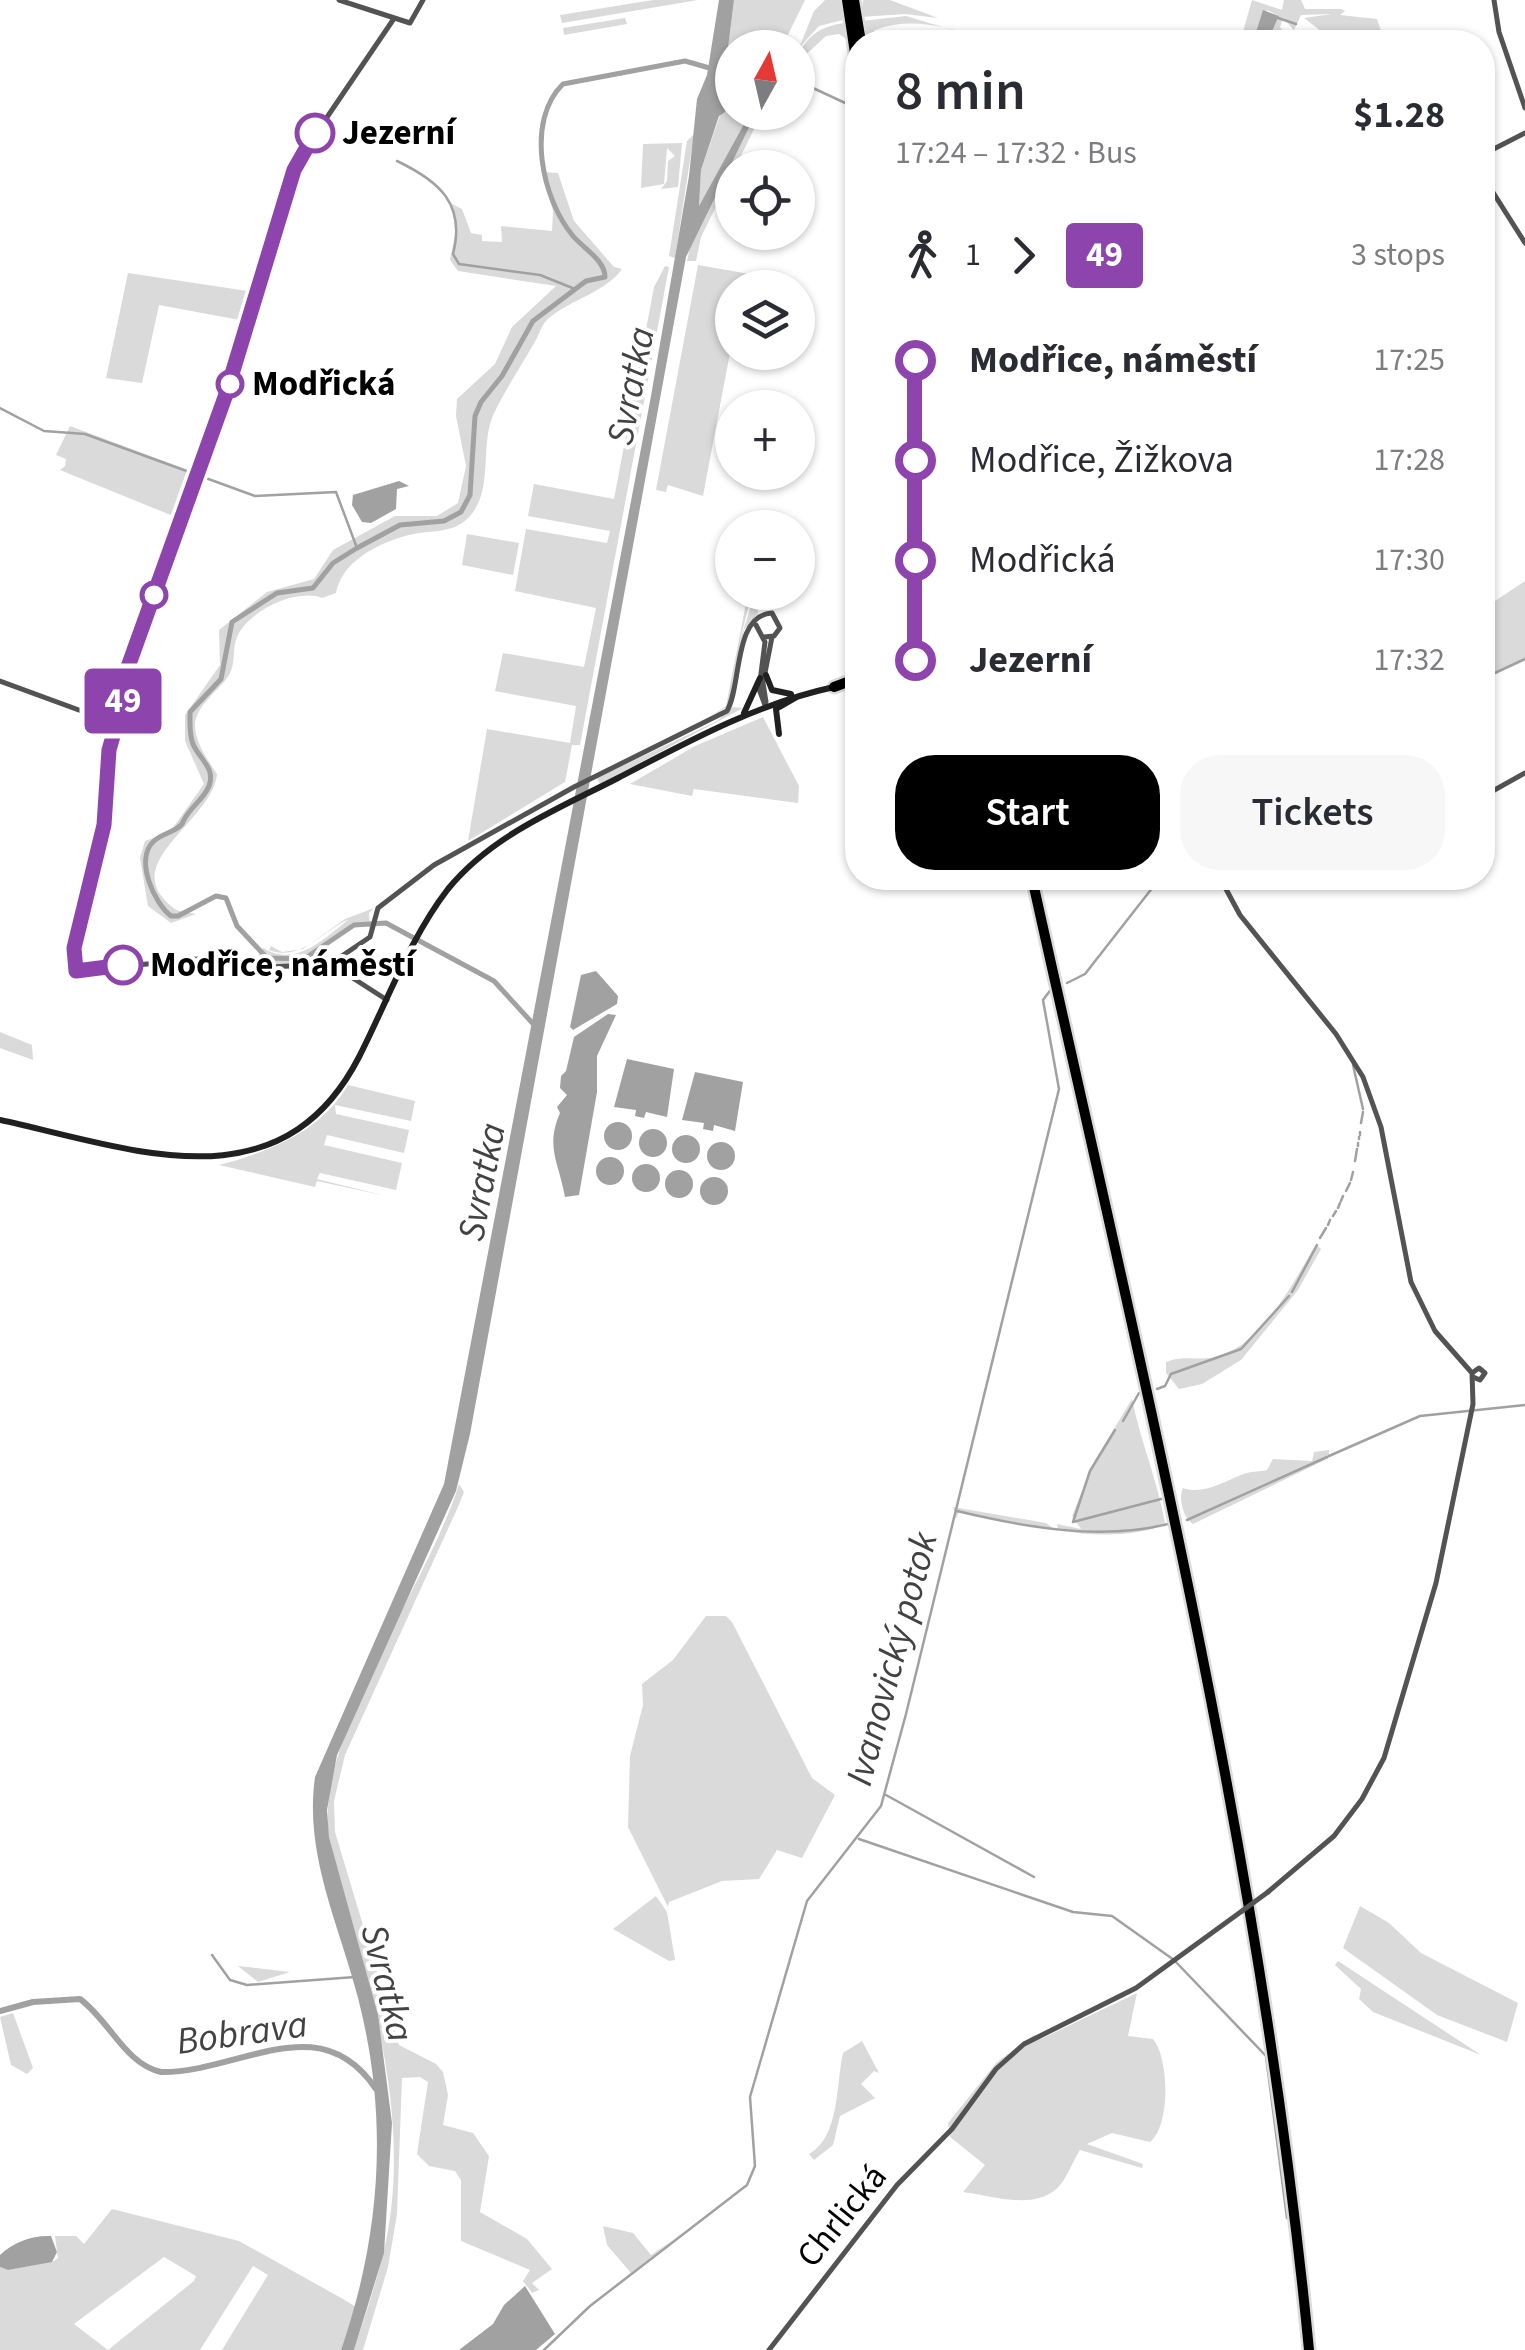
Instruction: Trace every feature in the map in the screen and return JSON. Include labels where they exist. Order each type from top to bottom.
[{"type":"highway","points":[[851,0],[858,30]]},
{"type":"highway","points":[[851,0],[854,30]]},
{"type":"highway","points":[[834,688],[845,685]]},
{"type":"highway","points":[[1039,890],[1236,1815],[1280,2090],[1312,2350]]},
{"type":"main road","points":[[763,677],[774,691],[802,694]]},
{"type":"main road","points":[[743,714],[754,701],[763,677]]},
{"type":"main road","points":[[0,1120],[179,1158],[250,1151],[296,1129],[329,1100],[348,1076],[422,931],[447,891],[483,854],[568,803],[743,714],[802,694],[834,688]]},
{"type":"main road","points":[[779,734],[776,710],[802,694]]},
{"type":"street","points":[[339,0],[410,23],[423,0]]},
{"type":"street","points":[[1494,0],[1499,32],[1525,108]]},
{"type":"street","points":[[393,20],[300,157],[197,476],[128,659],[108,760],[104,825],[74,948],[74,968],[80,972],[107,965],[158,965],[218,957],[270,967],[330,964],[359,948],[382,905],[434,865],[594,776],[727,711],[744,633],[756,625],[762,614],[774,615],[780,628],[768,637],[763,677],[766,705]]},
{"type":"street","points":[[1495,148],[1525,133]]},
{"type":"street","points":[[1495,196],[1525,243]]},
{"type":"street","points":[[756,625],[768,637]]},
{"type":"street","points":[[0,680],[117,724]]},
{"type":"street","points":[[1495,789],[1525,773]]},
{"type":"street","name":"Chrlická","points":[[769,2350],[896,2185],[952,2129],[996,2070],[1024,2044],[1120,1997],[1268,1892],[1334,1836],[1362,1799],[1384,1758],[1436,1582],[1473,1406],[1475,1375],[1432,1326],[1410,1282],[1381,1129],[1363,1077],[1329,1025],[1244,920],[1227,890]]},
{"type":"street","points":[[330,964],[387,1000]]},
{"type":"shaded area","points":[[653,0],[698,0],[562,23],[560,15]]},
{"type":"shaded area","points":[[719,0],[734,0],[730,30],[715,30],[715,128],[701,170],[699,206],[715,177],[715,197],[686,257],[470,1434],[456,1491],[337,1755],[327,1810],[329,1837],[378,2015],[392,2123],[384,2253],[354,2350],[341,2350],[365,2263],[376,2176],[377,2131],[368,2043],[325,1889],[314,1834],[315,1777],[444,1484],[651,396],[689,176],[697,99],[707,75]]},
{"type":"shaded area","points":[[734,0],[805,0],[790,30],[730,30]]},
{"type":"shaded area","points":[[825,0],[840,0],[843,20],[806,30],[814,11]]},
{"type":"shaded area","points":[[863,0],[890,0],[938,18],[905,14],[861,17]]},
{"type":"shaded area","points":[[1252,0],[1282,10],[1284,0],[1301,0],[1305,9],[1341,9],[1345,11],[1340,15],[1377,19],[1381,30],[1320,30],[1304,18],[1332,14],[1301,15],[1294,30],[1283,18],[1282,30],[1273,30],[1279,16],[1267,10],[1258,30],[1243,30]]},
{"type":"shaded area","points":[[1263,10],[1279,16],[1273,30],[1257,30]]},
{"type":"shaded area","points":[[906,16],[947,28],[901,24],[864,30],[862,21]]},
{"type":"shaded area","points":[[625,18],[627,24],[564,35],[563,28]]},
{"type":"shaded area","points":[[844,23],[845,38],[839,34],[826,36],[815,46],[815,34]]},
{"type":"shaded area","points":[[715,130],[741,130],[730,150],[715,150],[715,177],[699,206],[701,170]]},
{"type":"shaded area","points":[[741,130],[748,130],[738,150],[730,150]]},
{"type":"shaded area","points":[[747,130],[754,130],[744,150],[737,150]]},
{"type":"shaded area","points":[[694,134],[675,258],[669,256],[687,141]]},
{"type":"shaded area","points":[[682,143],[678,187],[661,189],[667,181],[668,161],[675,156],[667,148],[664,184],[641,188],[643,144]]},
{"type":"shaded area","points":[[543,172],[558,173],[574,221],[614,267],[622,269],[607,284],[543,325],[492,418],[481,497],[467,519],[454,527],[409,535],[374,548],[346,572],[336,593],[322,598],[287,599],[262,611],[243,627],[229,675],[196,718],[197,738],[217,774],[211,792],[160,859],[155,876],[159,892],[175,909],[196,914],[171,923],[148,906],[140,858],[145,841],[170,832],[204,784],[185,741],[185,715],[220,665],[219,630],[267,592],[314,579],[333,550],[395,516],[437,516],[458,503],[466,466],[456,416],[457,399],[495,364],[512,327],[556,286],[458,271],[450,260],[456,229],[450,203],[462,209],[471,233],[482,235],[482,241],[502,242],[501,226],[552,231],[553,211]]},
{"type":"shaded area","points":[[715,194],[715,209],[701,237],[696,261],[687,261],[691,242]]},
{"type":"shaded area","points":[[698,265],[726,270],[715,270],[715,370],[727,370],[723,390],[715,390],[715,432],[703,496],[668,485],[666,492],[656,490]]},
{"type":"shaded area","points":[[665,266],[669,267],[580,745],[572,745],[565,782],[468,841],[487,729],[570,743],[576,706],[495,691],[503,653],[584,667],[596,608],[515,591],[526,529],[607,543],[610,531],[528,516],[534,484],[614,499],[654,287]]},
{"type":"shaded area","points":[[128,273],[254,292],[245,321],[159,305],[142,383],[106,378]]},
{"type":"shaded area","points":[[70,426],[196,473],[178,518],[50,466],[60,470],[65,466],[66,459],[56,455]]},
{"type":"shaded area","points":[[399,481],[409,486],[397,489],[396,509],[371,523],[362,522],[352,505],[353,495]]},
{"type":"shaded area","points":[[467,534],[519,543],[513,575],[462,565]]},
{"type":"shaded area","points":[[1525,581],[1525,659],[1495,674],[1495,601]]},
{"type":"shaded area","points":[[745,610],[739,644],[750,610],[758,610],[744,630],[729,706],[708,718],[726,706]]},
{"type":"shaded area","points":[[733,707],[743,708],[600,784],[597,778],[717,721]]},
{"type":"shaded area","points":[[763,717],[799,786],[798,803],[694,789],[692,796],[630,784],[695,746]]},
{"type":"shaded area","points":[[374,908],[369,913],[370,930],[367,922],[351,928],[308,958],[280,964],[261,962],[258,956],[263,948],[287,955],[309,949],[349,919],[309,944],[345,919]]},
{"type":"shaded area","points":[[596,971],[618,996],[617,1004],[573,1030],[570,1027],[581,975]]},
{"type":"shaded area","points":[[608,1014],[616,1015],[597,1056],[597,1092],[579,1195],[565,1197],[553,1146],[560,1113],[557,1107],[567,1095],[560,1088],[561,1076],[566,1071],[574,1037]]},
{"type":"shaded area","points":[[0,1032],[32,1045],[33,1060],[0,1048]]},
{"type":"shaded area","points":[[627,1059],[674,1069],[667,1117],[646,1112],[644,1118],[635,1116],[636,1110],[614,1107]]},
{"type":"shaded area","points":[[695,1072],[743,1082],[735,1131],[714,1125],[713,1131],[703,1129],[704,1123],[682,1120]]},
{"type":"shaded area","points":[[348,1085],[415,1101],[411,1121],[335,1105],[336,1114],[409,1130],[404,1153],[327,1135],[324,1145],[402,1163],[396,1190],[320,1173],[317,1179],[386,1196],[317,1181],[315,1187],[219,1165],[292,1138],[323,1116]]},
{"type":"shaded area","points":[[618,1122],[628,1126],[632,1136],[628,1146],[618,1150],[608,1146],[604,1136],[608,1126]]},
{"type":"shaded area","points":[[653,1129],[663,1133],[667,1143],[663,1153],[653,1157],[643,1153],[639,1143],[643,1133]]},
{"type":"shaded area","points":[[686,1135],[696,1139],[700,1149],[696,1159],[686,1163],[676,1159],[672,1149],[676,1139]]},
{"type":"shaded area","points":[[721,1142],[731,1146],[735,1156],[731,1166],[721,1170],[711,1166],[707,1156],[711,1146]]},
{"type":"shaded area","points":[[610,1157],[620,1161],[624,1171],[620,1181],[610,1185],[600,1181],[596,1171],[600,1161]]},
{"type":"shaded area","points":[[646,1164],[656,1168],[660,1178],[656,1188],[646,1192],[636,1188],[632,1178],[636,1168]]},
{"type":"shaded area","points":[[679,1170],[689,1174],[693,1184],[689,1194],[679,1198],[669,1194],[665,1184],[669,1174]]},
{"type":"shaded area","points":[[714,1177],[724,1181],[728,1191],[724,1201],[714,1205],[704,1201],[700,1191],[704,1181]]},
{"type":"shaded area","points":[[1316,1244],[1321,1249],[1298,1290],[1241,1360],[1202,1384],[1179,1389],[1166,1373],[1166,1362],[1220,1356],[1250,1338],[1276,1309]]},
{"type":"shaded area","points":[[1132,1399],[1165,1523],[1142,1531],[1113,1534],[1058,1530],[1057,1524],[1081,1529],[1072,1516],[1094,1462]]},
{"type":"shaded area","points":[[1329,1450],[1329,1458],[1193,1524],[1184,1513],[1183,1488],[1205,1489],[1267,1470],[1273,1459],[1312,1461],[1314,1452]]},
{"type":"shaded area","points":[[459,1484],[464,1492],[458,1507],[345,1755],[334,1801],[335,1832],[399,2045],[436,2064],[443,2072],[448,2095],[443,2125],[473,2133],[489,2156],[480,2212],[527,2239],[552,2269],[532,2283],[539,2290],[532,2293],[523,2281],[530,2270],[461,2241],[461,2180],[455,2171],[429,2166],[417,2154],[428,2082],[420,2077],[402,2078],[397,2214],[388,2267],[363,2350],[354,2350],[383,2255],[392,2202],[394,2149],[382,2043],[329,1837],[329,1797],[355,1708],[444,1524]]},
{"type":"shaded area","points":[[953,1507],[1046,1523],[1054,1529],[959,1512],[956,1518]]},
{"type":"shaded area","points":[[706,1616],[726,1616],[732,1622],[812,1778],[835,1795],[802,1858],[777,1850],[759,1879],[722,1881],[669,1902],[668,1907],[628,1827],[630,1756],[643,1705],[642,1684],[673,1660]]},
{"type":"shaded area","points":[[656,1896],[667,1912],[675,1960],[669,1961],[613,1929]]},
{"type":"shaded area","points":[[1360,1906],[1389,1923],[1421,1953],[1518,2003],[1507,2042],[1437,2015],[1343,1948]]},
{"type":"shaded area","points":[[1338,1961],[1481,2055],[1373,2012],[1359,1999],[1361,1989],[1335,1965]]},
{"type":"shaded area","points":[[238,1966],[290,1972],[258,1982]]},
{"type":"shaded area","points":[[1137,1993],[1128,2036],[1153,2039],[1158,2048],[1165,2075],[1162,2121],[1150,2142],[1112,2133],[1087,2144],[1143,2164],[1142,2168],[1080,2150],[1061,2184],[1041,2198],[1015,2200],[963,2192],[985,2165],[950,2137],[948,2123],[997,2062],[1034,2035],[1041,2039]]},
{"type":"shaded area","points":[[13,2013],[33,2068],[27,2074],[11,2065],[0,2017]]},
{"type":"shaded area","points":[[862,2041],[879,2073],[874,2071],[861,2084],[875,2098],[840,2116],[833,2145],[814,2160],[809,2154],[819,2146],[832,2122],[843,2053]]},
{"type":"shaded area","points":[[112,2209],[239,2241],[356,2307],[341,2350],[222,2350],[268,2275],[253,2266],[200,2350],[108,2350],[0,2350],[0,2267],[8,2270],[54,2261],[58,2258],[55,2236],[76,2236],[84,2244]],"holes":[[[164,2257],[196,2276],[108,2350],[74,2324]]]},
{"type":"shaded area","points":[[603,2226],[633,2233],[651,2255],[673,2240],[631,2273],[607,2245]]},
{"type":"shaded area","points":[[51,2236],[57,2252],[52,2262],[8,2270],[0,2267],[0,2255],[11,2246],[30,2238]]},
{"type":"shaded area","points":[[525,2286],[555,2334],[536,2350],[459,2350],[493,2324],[504,2305]]},
{"type":"waterway","points":[[1275,17],[1296,24]]},
{"type":"waterway","points":[[536,1027],[494,981],[386,923],[354,925],[304,959],[267,958],[237,926],[226,898],[216,896],[171,916],[153,891],[146,858],[154,841],[182,824],[209,786],[209,769],[192,740],[190,712],[221,679],[232,622],[277,593],[313,588],[333,563],[400,525],[444,521],[461,512],[470,495],[475,416],[481,402],[502,376],[533,321],[586,281],[605,277],[598,260],[562,220],[546,181],[541,139],[551,100],[563,84],[685,61],[713,69]]},
{"type":"waterway","points":[[815,89],[845,103]]},
{"type":"waterway","points":[[397,161],[425,177],[446,196],[456,221],[453,254],[459,264],[540,275],[575,289]]},
{"type":"waterway","points":[[0,408],[44,431],[85,434],[255,496],[336,492],[357,548]]},
{"type":"waterway","points":[[1495,673],[1525,659]]},
{"type":"waterway","name":"Ivanovický potok","points":[[1067,983],[1085,974],[1151,890]]},
{"type":"waterway","name":"Ivanovický potok","points":[[544,2350],[590,2306],[747,2185],[755,2166],[750,2097],[807,1901],[881,1806],[906,1714],[1059,1089],[1043,1000],[1052,988]]},
{"type":"waterway","points":[[1353,1065],[1363,1109]]},
{"type":"waterway","points":[[1361,1123],[1363,1112]]},
{"type":"waterway","points":[[1355,1161],[1357,1149]]},
{"type":"waterway","points":[[1351,1180],[1353,1172]]},
{"type":"waterway","points":[[1346,1191],[1350,1183]]},
{"type":"waterway","points":[[1341,1201],[1343,1196]]},
{"type":"waterway","points":[[1338,1208],[1340,1203]]},
{"type":"waterway","points":[[1333,1216],[1336,1211]]},
{"type":"waterway","points":[[1328,1225],[1330,1220]]},
{"type":"waterway","points":[[1320,1238],[1326,1228]]},
{"type":"waterway","points":[[1292,1292],[1317,1245]]},
{"type":"waterway","points":[[1242,1348],[1289,1296]]},
{"type":"waterway","points":[[1157,1389],[1165,1386],[1171,1374],[1241,1349]]},
{"type":"waterway","points":[[1123,1421],[1139,1393]]},
{"type":"waterway","points":[[1329,1456],[1420,1416],[1525,1405]]},
{"type":"waterway","points":[[1115,1430],[1090,1471],[1073,1522],[1161,1499]]},
{"type":"waterway","points":[[1187,1520],[1327,1457]]},
{"type":"waterway","points":[[957,1511],[1035,1527],[1089,1532],[1168,1524]]},
{"type":"waterway","points":[[886,1795],[1034,1877]]},
{"type":"waterway","points":[[859,1839],[1073,1912],[1112,1916],[1174,1960],[1266,2056],[1287,2218]]},
{"type":"waterway","name":"Svratka","points":[[212,1955],[230,1980],[247,1985],[355,1977]]},
{"type":"waterway","name":"Bobrava","points":[[0,2011],[33,2002],[80,1999],[127,2051],[161,2072],[191,2070],[277,2049],[304,2047],[329,2051],[354,2064],[376,2089]]},
{"type":"bus line","name":"49","points":[[123,965],[76,971],[74,948],[104,825],[109,750],[122,705],[128,659],[168,560],[225,397],[294,170],[315,133]]},
{"type":"place","name":"Jezerní","points":[[315,133]]},
{"type":"place","name":"Modřická","points":[[230,384]]},
{"type":"place","name":"Modřice, náměstí","points":[[123,965]]}]
